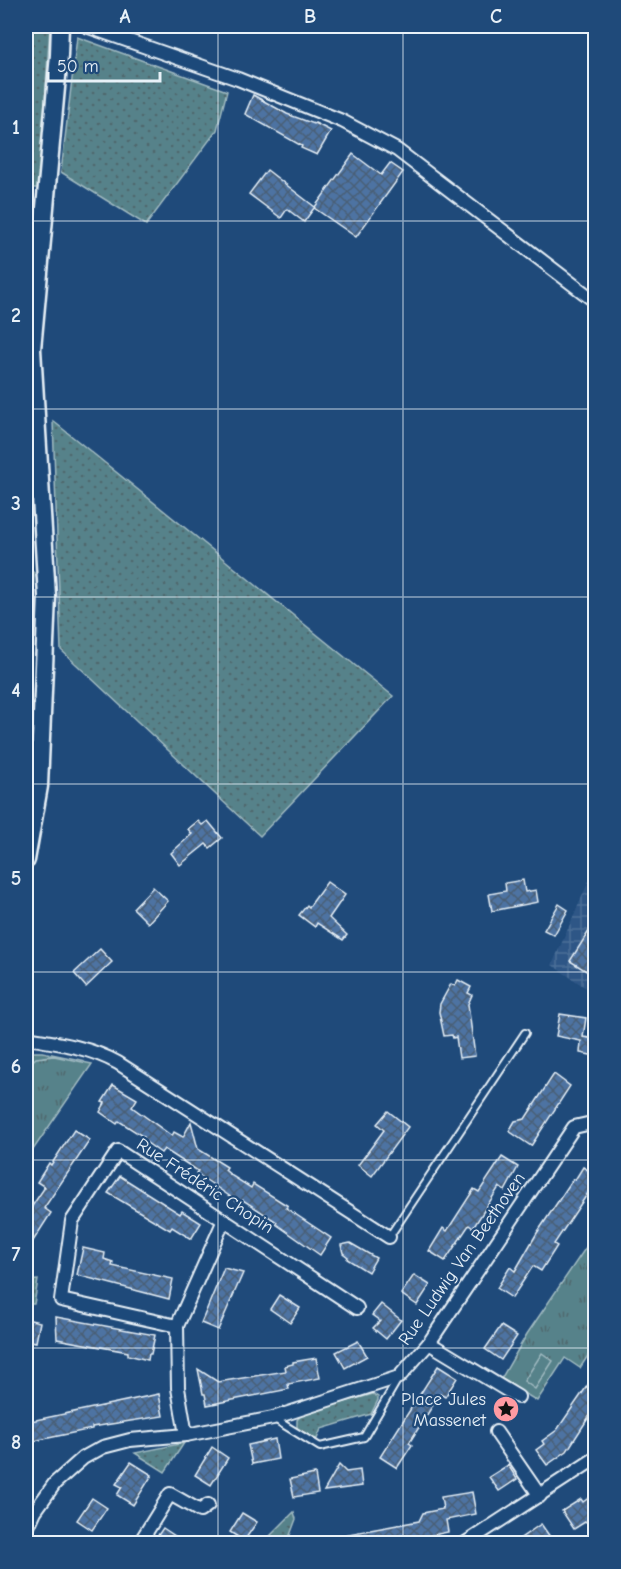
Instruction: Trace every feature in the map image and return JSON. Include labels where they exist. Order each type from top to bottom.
[{"type":"street","points":[[26,860],[39,786],[47,596],[32,349],[60,26]]},
{"type":"street","points":[[86,26],[238,79],[342,121],[397,150],[596,302]]},
{"type":"street","points":[[26,1038],[73,1045],[100,1053],[389,1237]]},
{"type":"street","name":"Rue Ludwig Van Beethoven","points":[[399,1377],[429,1343],[574,1127],[596,1122]]},
{"type":"street","name":"Rue Frédéric Chopin","points":[[177,1326],[61,1300],[72,1221],[118,1151],[357,1308]]},
{"type":"street","points":[[186,1435],[178,1388],[177,1326],[224,1220]]},
{"type":"street","points":[[429,1343],[518,1397]]},
{"type":"street","points":[[26,1531],[35,1511],[55,1483],[83,1458],[103,1447],[130,1440],[186,1435],[273,1418],[399,1377]]},
{"type":"street","points":[[496,1432],[540,1496]]},
{"type":"street","points":[[464,1544],[596,1458]]},
{"type":"street","points":[[139,1544],[170,1494],[200,1511],[208,1505]]},
{"type":"lane","points":[[389,1237],[525,1033]]},
{"type":"lane","points":[[273,1418],[321,1447],[364,1437],[399,1377]]},
{"type":"shaded area","points":[[595,867],[595,994],[552,965]]},
{"type":"green space","points":[[26,26],[50,26],[39,188],[32,188],[26,200]]},
{"type":"green space","points":[[77,37],[227,91],[217,130],[146,225],[61,172]]},
{"type":"green space","points":[[53,421],[393,696],[260,836],[61,650]]},
{"type":"green space","points":[[26,565],[34,573],[26,784]]},
{"type":"green space","points":[[26,1052],[42,1052],[65,1057],[47,1056],[26,1067]]},
{"type":"green space","points":[[54,1056],[92,1064],[26,1160],[26,1067],[36,1058]]},
{"type":"green space","points":[[595,1234],[595,1345],[580,1368],[565,1358],[537,1401],[501,1379],[527,1334]]},
{"type":"green space","points":[[38,1280],[34,1304],[26,1304],[26,1281]]},
{"type":"green space","points":[[542,1353],[553,1361],[535,1389],[524,1381]]},
{"type":"green space","points":[[373,1394],[378,1397],[378,1400],[371,1414],[321,1429],[317,1439],[308,1437],[297,1428],[297,1420],[302,1414]]},
{"type":"green space","points":[[184,1443],[165,1472],[135,1453]]},
{"type":"green space","points":[[294,1512],[296,1519],[287,1543],[263,1543]]},
{"type":"building","points":[[253,95],[287,114],[331,131],[317,155],[301,148],[302,146],[245,114]]},
{"type":"building","points":[[353,154],[381,175],[390,163],[403,172],[356,237],[314,208],[304,222],[287,209],[281,218],[249,194],[267,170],[315,207]]},
{"type":"building","points":[[198,821],[202,825],[208,821],[222,838],[210,848],[206,844],[180,865],[171,853],[192,834],[188,829]]},
{"type":"building","points":[[523,880],[525,892],[536,890],[538,902],[492,911],[489,894],[506,891],[505,883]]},
{"type":"building","points":[[327,882],[345,895],[329,918],[347,935],[343,940],[317,923],[315,927],[299,915],[307,905],[309,907]]},
{"type":"building","points":[[153,887],[168,901],[148,923],[133,908]]},
{"type":"building","points":[[559,904],[568,910],[554,935],[544,930]]},
{"type":"building","points":[[596,920],[596,977],[570,961]]},
{"type":"building","points":[[100,949],[112,962],[86,987],[74,973]]},
{"type":"building","points":[[458,980],[471,987],[468,993],[472,995],[468,1004],[475,1056],[459,1058],[456,1037],[444,1036],[439,1012],[440,1004],[451,984],[455,986]]},
{"type":"building","points":[[560,1014],[586,1018],[583,1037],[596,1039],[596,1056],[580,1053],[581,1041],[556,1036]]},
{"type":"building","points":[[554,1074],[570,1086],[531,1146],[509,1131],[515,1121],[525,1119]]},
{"type":"building","points":[[113,1085],[137,1099],[132,1107],[172,1136],[174,1132],[183,1137],[191,1122],[198,1149],[227,1167],[225,1170],[232,1176],[251,1188],[253,1184],[288,1206],[286,1208],[331,1238],[320,1255],[276,1224],[277,1222],[243,1200],[241,1204],[196,1173],[198,1171],[164,1149],[161,1153],[143,1140],[144,1137],[119,1121],[117,1124],[100,1112],[105,1103],[102,1102]]},
{"type":"building","points":[[388,1111],[408,1127],[372,1176],[358,1165],[384,1130],[377,1124]]},
{"type":"building","points":[[74,1130],[90,1140],[44,1208],[51,1213],[26,1252],[26,1215],[45,1187],[37,1182]]},
{"type":"building","points":[[502,1157],[518,1167],[505,1191],[499,1187],[473,1228],[469,1225],[445,1261],[429,1251],[443,1228],[447,1231],[474,1189],[479,1192]]},
{"type":"building","points":[[583,1167],[596,1175],[596,1181],[554,1244],[557,1246],[541,1271],[533,1266],[512,1298],[497,1288],[510,1267],[515,1271],[537,1233]]},
{"type":"building","points":[[120,1176],[180,1214],[182,1211],[201,1223],[191,1239],[172,1227],[170,1230],[108,1193]]},
{"type":"building","points":[[350,1243],[376,1258],[368,1272],[347,1259],[348,1257],[343,1253],[341,1245]]},
{"type":"building","points":[[83,1248],[105,1253],[104,1259],[113,1262],[112,1266],[173,1279],[169,1299],[77,1275]]},
{"type":"building","points":[[224,1268],[243,1273],[218,1330],[201,1323]]},
{"type":"building","points":[[414,1275],[430,1285],[417,1305],[401,1294]]},
{"type":"building","points":[[279,1295],[300,1308],[290,1323],[270,1309]]},
{"type":"building","points":[[381,1304],[401,1320],[386,1339],[373,1328],[380,1321],[372,1315]]},
{"type":"building","points":[[56,1317],[155,1335],[151,1354],[148,1360],[128,1355],[128,1352],[57,1339]]},
{"type":"building","points":[[26,1319],[40,1322],[36,1342],[26,1340]]},
{"type":"building","points":[[501,1326],[517,1336],[501,1360],[485,1349]]},
{"type":"building","points":[[358,1341],[367,1356],[345,1368],[336,1352]]},
{"type":"building","points":[[316,1358],[320,1378],[288,1384],[289,1389],[207,1405],[198,1369],[218,1382],[286,1371],[285,1366],[293,1362]]},
{"type":"building","points":[[438,1366],[457,1378],[445,1397],[440,1394],[409,1443],[412,1445],[397,1468],[380,1457]]},
{"type":"building","points":[[596,1373],[596,1406],[567,1451],[547,1465],[536,1450],[544,1444],[542,1441],[557,1430]]},
{"type":"building","points":[[159,1394],[163,1416],[92,1427],[92,1429],[29,1442],[26,1422]]},
{"type":"building","points":[[275,1439],[278,1459],[252,1464],[248,1445]]},
{"type":"building","points":[[212,1447],[228,1458],[211,1485],[195,1475]]},
{"type":"building","points":[[131,1462],[152,1475],[133,1505],[117,1495],[122,1487],[116,1484]]},
{"type":"building","points":[[339,1465],[346,1472],[360,1470],[362,1486],[324,1491]]},
{"type":"building","points":[[508,1465],[517,1479],[499,1491],[489,1477]]},
{"type":"building","points":[[315,1474],[318,1493],[294,1497],[290,1479]]},
{"type":"building","points":[[472,1492],[476,1514],[446,1520],[448,1532],[417,1538],[418,1544],[333,1544],[332,1537],[419,1521],[423,1513],[443,1509],[441,1497]]},
{"type":"building","points":[[590,1497],[596,1504],[596,1515],[574,1529],[562,1511],[581,1499],[583,1502]]},
{"type":"building","points":[[92,1498],[107,1508],[92,1530],[77,1520]]},
{"type":"building","points":[[242,1513],[257,1522],[244,1541],[230,1532]]},
{"type":"building","points":[[541,1524],[555,1544],[512,1544]]},
{"type":"building","points":[[163,1528],[187,1544],[152,1544]]},
{"type":"place","name":"Place Jules Massenet","points":[[506,1409]]}]
